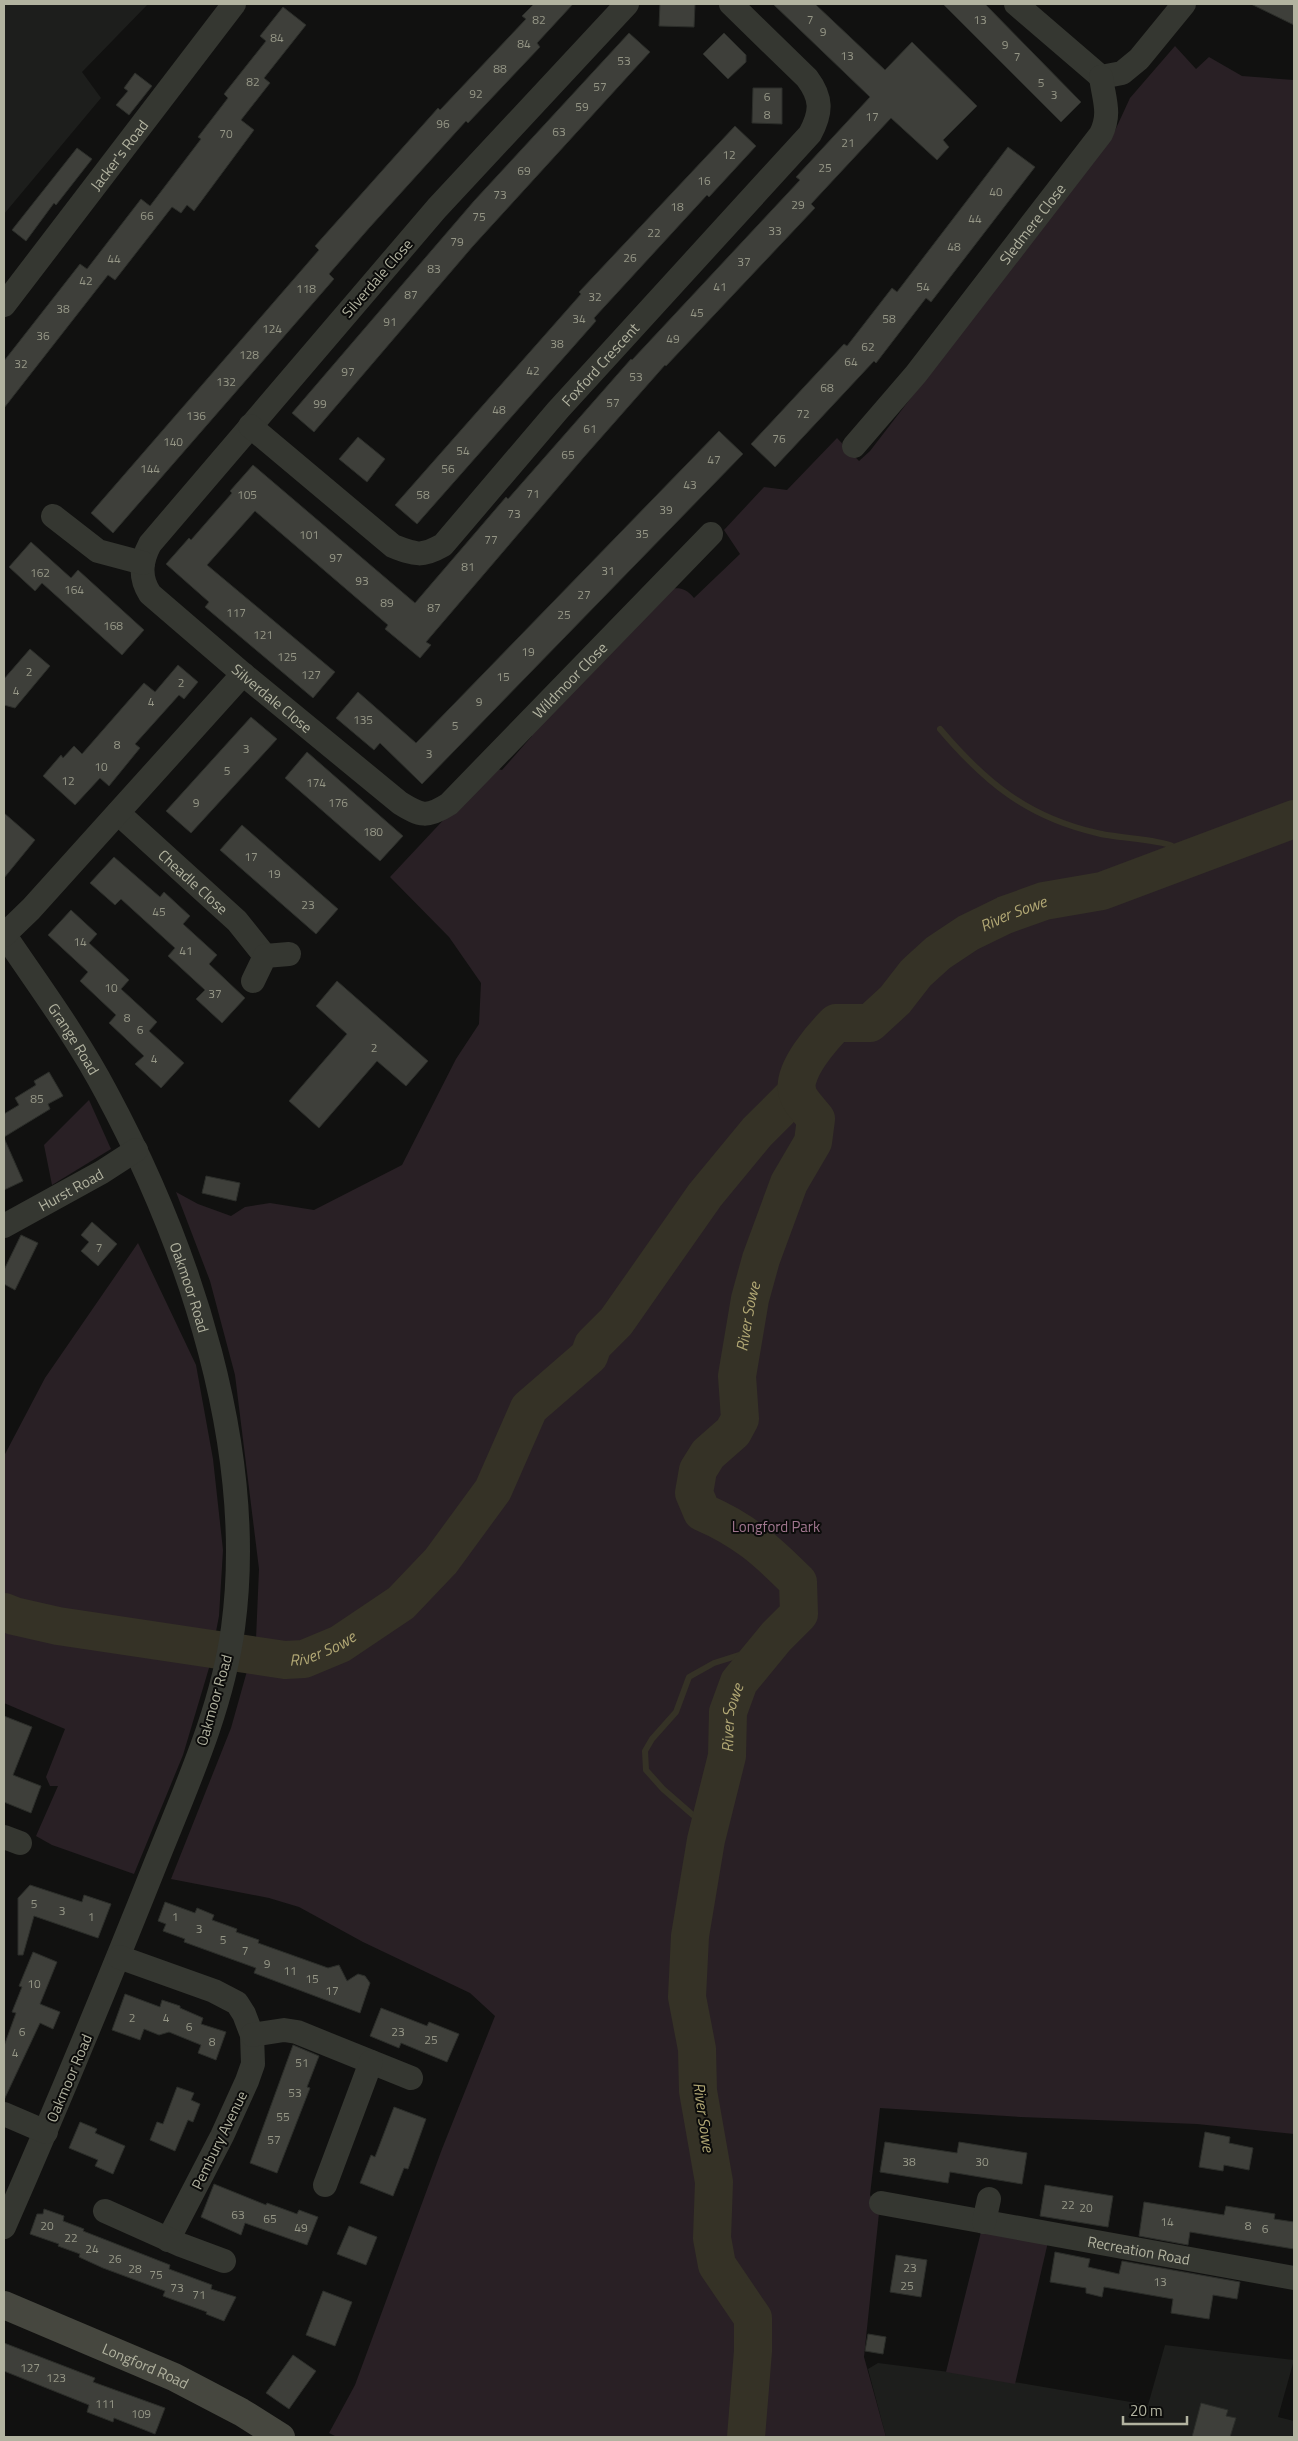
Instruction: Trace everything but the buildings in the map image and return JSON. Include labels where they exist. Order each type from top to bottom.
[{"type":"main road","name":"Longford Road","points":[[4,2305],[174,2377],[241,2412],[281,2437]]},
{"type":"street","name":"Jacker's Road","points":[[4,305],[234,4]]},
{"type":"street","name":"Silverdale Close","points":[[423,815],[400,803],[243,674],[150,594],[145,585],[142,563],[150,544],[437,208],[626,4]]},
{"type":"street","name":"Foxford Crescent","points":[[250,426],[393,546],[410,552],[426,554],[443,545],[558,410],[810,134],[818,119],[819,102],[816,90],[807,78],[730,4]]},
{"type":"street","points":[[1016,4],[1101,78],[1122,73],[1139,59],[1184,4]]},
{"type":"street","name":"Sledmere Close","points":[[854,446],[916,374],[1102,134],[1107,122],[1108,111],[1101,78]]},
{"type":"street","points":[[52,516],[98,552],[142,563]]},
{"type":"street","name":"Wildmoor Close","points":[[423,815],[436,812],[448,804],[710,534]]},
{"type":"street","points":[[4,935],[31,910],[243,674]]},
{"type":"street","name":"Cheadle Close","points":[[118,813],[237,921],[265,956]]},
{"type":"street","name":"Grange Road","points":[[4,935],[71,1033],[105,1090],[136,1150]]},
{"type":"street","points":[[253,981],[265,956],[289,954]]},
{"type":"street","name":"Hurst Road","points":[[4,1226],[102,1172],[136,1150]]},
{"type":"street","name":"Oakmoor Road","points":[[4,2227],[119,1957],[203,1742],[226,1667],[233,1629],[238,1580],[237,1529],[233,1484],[213,1368],[200,1314],[180,1258],[136,1150]]},
{"type":"street","name":"Pembury Avenue","points":[[119,1957],[214,1991],[237,2003],[244,2014],[252,2035],[253,2064],[248,2081],[168,2240]]},
{"type":"street","points":[[252,2035],[279,2030],[297,2032],[411,2078]]},
{"type":"street","points":[[325,2185],[371,2062]]},
{"type":"street","points":[[4,2114],[46,2132]]},
{"type":"street","points":[[984,2222],[989,2199]]},
{"type":"street","name":"Recreation Road","points":[[881,2203],[1294,2278]]},
{"type":"street","points":[[105,2211],[168,2240],[224,2261]]},
{"type":"shaded area","points":[[4,4],[148,4],[82,72],[101,98],[4,214]]},
{"type":"shaded area","points":[[1165,2345],[1294,2360],[1278,2417],[1294,2421],[1294,2437],[886,2437],[868,2369],[878,2363],[973,2375],[1148,2405]]},
{"type":"green space","name":"Longford Park","points":[[1175,46],[1196,69],[1209,57],[1242,76],[1294,80],[1294,2134],[1197,2124],[1021,2117],[880,2108],[870,2195],[879,2213],[864,2357],[886,2437],[337,2437],[329,2433],[355,2385],[442,2149],[495,2016],[470,1993],[363,1942],[299,1907],[269,1898],[171,1879],[231,1728],[256,1639],[259,1569],[235,1375],[210,1281],[176,1192],[198,1204],[231,1216],[245,1207],[270,1203],[314,1210],[402,1165],[456,1059],[479,1024],[481,983],[449,937],[390,877],[492,768],[502,770],[532,736],[532,728],[667,589],[682,589],[694,598],[740,554],[724,530],[764,487],[787,490],[837,438],[859,461],[870,451],[1112,137],[1130,98]]},
{"type":"green space","points":[[89,1100],[111,1149],[52,1185],[44,1145]]},
{"type":"green space","points":[[138,1243],[196,1365],[213,1459],[223,1550],[219,1616],[209,1668],[183,1755],[134,1874],[52,1845],[36,1836],[58,1786],[50,1786],[46,1777],[65,1729],[4,1703],[4,1456],[45,1378]]},
{"type":"green space","points":[[982,2228],[1048,2242],[1015,2384],[946,2372]]},
{"type":"waterway","points":[[940,729],[991,781],[1028,807],[1072,826],[1097,833],[1166,844],[1191,859]]},
{"type":"waterway","name":"River Sowe","points":[[746,2437],[753,2351],[753,2318],[717,2265],[712,2238],[714,2182],[698,2091],[697,2049],[687,1997],[690,1936],[706,1840],[727,1756],[728,1712],[739,1682],[776,1637],[799,1614],[798,1582],[754,1542],[730,1526],[702,1512],[694,1493],[698,1470],[708,1454],[733,1432],[740,1419],[737,1376],[750,1299],[761,1259],[789,1183],[813,1142],[816,1119],[798,1094],[797,1082],[800,1073],[810,1054],[836,1023],[870,1023],[895,1000],[916,973],[938,953],[968,933],[1005,915],[1044,901],[1102,891],[1294,819]]},
{"type":"waterway","name":"River Sowe","points":[[4,1612],[58,1626],[285,1660],[304,1659],[340,1644],[401,1603],[441,1561],[493,1490],[529,1408],[589,1356],[593,1345],[616,1322],[705,1195],[757,1132],[797,1092]]},
{"type":"waterway","points":[[706,1840],[694,1816],[663,1789],[646,1770],[645,1751],[652,1739],[676,1712],[689,1677],[714,1663],[768,1646]]}]
